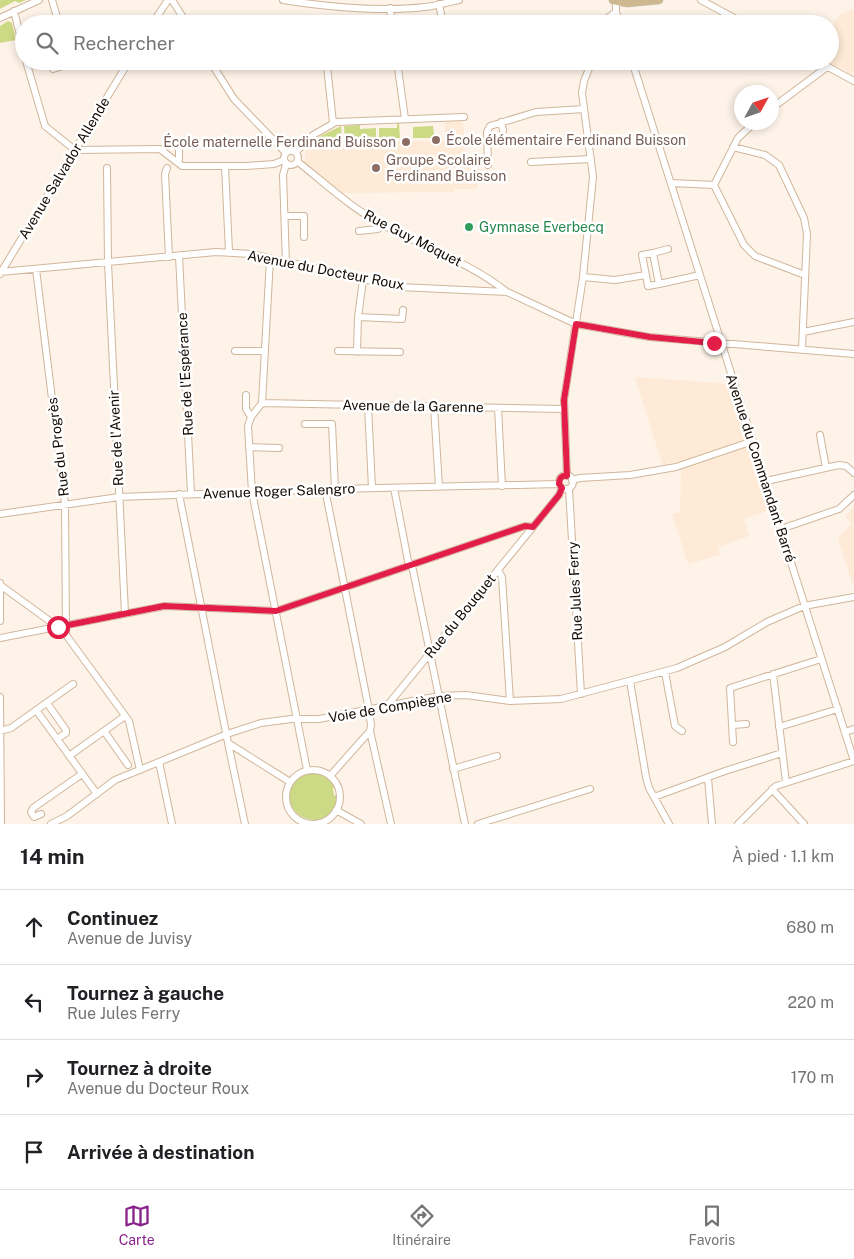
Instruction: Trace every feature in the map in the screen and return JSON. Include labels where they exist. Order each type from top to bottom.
[{"type":"main road","points":[[615,1],[632,3],[659,0]]},
{"type":"street","points":[[0,18],[39,0]]},
{"type":"street","points":[[52,0],[56,15]]},
{"type":"street","points":[[158,15],[168,0]]},
{"type":"street","points":[[172,0],[181,15]]},
{"type":"street","points":[[283,0],[343,7],[390,8],[426,7],[459,0]]},
{"type":"street","points":[[700,0],[728,15]]},
{"type":"street","points":[[615,1],[617,15]]},
{"type":"street","points":[[439,4],[441,15]]},
{"type":"street","points":[[390,8],[391,15]]},
{"type":"street","points":[[14,11],[15,15]]},
{"type":"street","points":[[612,15],[616,12]]},
{"type":"street","points":[[29,70],[46,126],[75,150],[160,149],[182,166],[224,166],[285,162],[292,165],[298,162],[296,152]]},
{"type":"street","name":"Avenue Salvador Allende","points":[[1,273],[124,70]]},
{"type":"street","points":[[216,70],[234,99],[286,153]]},
{"type":"street","points":[[328,70],[334,123]]},
{"type":"street","points":[[398,70],[405,119]]},
{"type":"street","points":[[589,70],[582,88],[593,184],[583,277],[564,400],[570,478],[572,484],[563,487],[561,477],[570,478],[580,478],[630,475],[676,467],[753,441]]},
{"type":"street","name":"Avenue du Commandant Barré","points":[[635,70],[854,761]]},
{"type":"street","points":[[779,103],[824,70]]},
{"type":"street","points":[[834,70],[854,81]]},
{"type":"street","points":[[488,165],[488,129],[490,126],[536,112],[584,109]]},
{"type":"street","points":[[296,152],[313,135],[334,123],[342,121],[464,116]]},
{"type":"street","points":[[501,122],[503,130]]},
{"type":"street","points":[[714,185],[738,138],[746,130]]},
{"type":"street","points":[[177,162],[179,160],[179,148]]},
{"type":"street","points":[[734,148],[765,155],[779,165],[804,218],[807,234],[802,349]]},
{"type":"street","points":[[286,153],[296,152]]},
{"type":"street","points":[[286,153],[284,156],[286,263]]},
{"type":"street","points":[[531,162],[591,159]]},
{"type":"street","name":"Rue Guy Môquet","points":[[298,162],[344,200],[383,225],[443,253],[488,278],[507,292]]},
{"type":"street","points":[[224,166],[229,252]]},
{"type":"street","name":"Rue de l'Avenir","points":[[107,168],[108,263],[125,613]]},
{"type":"street","points":[[167,168],[165,174],[169,256]]},
{"type":"street","points":[[671,183],[714,185]]},
{"type":"street","points":[[714,185],[744,245],[756,256],[805,275]]},
{"type":"street","points":[[285,216],[304,216],[304,237]]},
{"type":"street","points":[[359,230],[378,229],[383,225]]},
{"type":"street","points":[[668,250],[642,255],[648,286],[700,275]]},
{"type":"street","name":"Avenue du Docteur Roux","points":[[1,273],[216,252],[251,254],[399,287],[507,292],[576,324],[650,337],[854,354]]},
{"type":"street","points":[[653,253],[659,284]]},
{"type":"street","name":"Rue de l'Espérance","points":[[179,256],[191,493]]},
{"type":"street","points":[[270,259],[262,403],[251,417],[248,426],[252,492],[307,770]]},
{"type":"street","name":"Rue du Progrès","points":[[36,269],[65,504],[61,626]]},
{"type":"street","points":[[583,277],[615,280],[646,275]]},
{"type":"street","points":[[358,352],[358,317],[363,280]]},
{"type":"street","points":[[358,317],[402,319],[403,310]]},
{"type":"street","points":[[802,332],[854,322]]},
{"type":"street","points":[[234,351],[265,351]]},
{"type":"street","points":[[338,351],[400,352]]},
{"type":"street","points":[[246,394],[246,409],[251,417]]},
{"type":"street","name":"Avenue de la Garenne","points":[[262,403],[564,409]]},
{"type":"street","points":[[368,406],[372,488]]},
{"type":"street","points":[[434,407],[438,486]]},
{"type":"street","points":[[498,408],[502,486]]},
{"type":"street","points":[[305,424],[332,424],[335,489]]},
{"type":"street","points":[[820,435],[826,468]]},
{"type":"street","points":[[249,447],[279,448]]},
{"type":"street","points":[[766,481],[842,465],[854,473]]},
{"type":"street","name":"Avenue Roger Salengro","points":[[0,514],[119,497],[191,493],[438,486],[563,487]]},
{"type":"street","name":"Rue du Bouquet","points":[[387,706],[559,495],[563,487]]},
{"type":"street","name":"Rue Jules Ferry","points":[[563,487],[581,694]]},
{"type":"street","points":[[394,488],[408,561],[413,570],[465,824]]},
{"type":"street","points":[[324,489],[369,710],[370,731],[391,824]]},
{"type":"street","points":[[179,494],[244,824]]},
{"type":"street","points":[[781,529],[839,509],[854,495]]},
{"type":"street","points":[[0,638],[164,606],[276,611],[525,526],[533,527]]},
{"type":"street","points":[[498,570],[502,577],[510,701]]},
{"type":"street","points":[[0,582],[0,622]]},
{"type":"street","points":[[0,586],[61,626],[129,722],[140,770]]},
{"type":"street","name":"Voie de Compiègne","points":[[51,824],[62,822],[115,780],[227,734],[261,723],[284,719],[319,719],[439,696],[466,695],[510,701],[561,699],[665,672],[726,647],[767,622],[804,606],[853,596]]},
{"type":"street","points":[[733,742],[730,688],[821,658]]},
{"type":"street","points":[[665,672],[675,726],[682,731]]},
{"type":"street","points":[[773,674],[786,782]]},
{"type":"street","points":[[630,681],[646,776],[668,824]]},
{"type":"street","points":[[0,730],[11,728],[73,684]]},
{"type":"street","points":[[0,697],[2,824]]},
{"type":"street","points":[[47,703],[66,730],[66,733],[57,739]]},
{"type":"street","points":[[779,727],[838,709]]},
{"type":"street","points":[[36,710],[96,794]]},
{"type":"street","points":[[69,756],[125,716]]},
{"type":"street","points":[[733,725],[746,724]]},
{"type":"street","points":[[845,732],[854,728]]},
{"type":"street","points":[[104,731],[128,765]]},
{"type":"street","points":[[330,776],[370,731]]},
{"type":"street","points":[[228,743],[290,782]]},
{"type":"street","points":[[654,797],[725,771],[782,754]]},
{"type":"street","points":[[454,769],[497,756]]},
{"type":"street","points":[[738,824],[772,789],[786,782],[854,761]]},
{"type":"street","points":[[159,762],[172,824]]},
{"type":"street","points":[[307,770],[318,770],[330,776],[336,783],[339,792],[336,810],[329,818],[318,824],[299,822],[287,804],[286,792],[290,782],[307,770]]},
{"type":"street","points":[[41,814],[34,817],[31,812],[32,808],[82,774]]},
{"type":"street","points":[[708,778],[712,824]]},
{"type":"street","points":[[772,789],[804,824]]},
{"type":"street","points":[[478,824],[590,790]]},
{"type":"street","points":[[336,810],[361,824]]},
{"type":"shaded area","points":[[854,9],[854,71],[851,75],[839,67],[839,16]]},
{"type":"shaded area","name":"Groupe Scolaire Ferdinand Buisson","points":[[460,121],[463,124],[467,166],[478,166],[478,187],[476,189],[454,189],[454,192],[341,193],[304,162],[307,147],[360,146],[360,143],[445,140],[445,122]]},
{"type":"shaded area","points":[[635,377],[730,384],[770,510],[744,519],[749,536],[718,547],[720,555],[688,564],[672,514],[680,512],[681,471],[677,462],[662,464]]},
{"type":"shaded area","points":[[854,507],[854,583],[852,584],[838,538],[852,523],[845,517]]},
{"type":"green space","points":[[0,0],[26,0],[19,3],[15,1],[0,9]]},
{"type":"green space","points":[[8,21],[12,23],[15,40],[0,43],[0,26]]},
{"type":"green space","points":[[397,122],[399,122],[400,138],[379,139],[379,128],[397,128]]},
{"type":"green space","points":[[360,125],[360,129],[376,128],[376,140],[345,141],[344,126]]},
{"type":"green space","points":[[341,126],[342,141],[312,142],[320,136]]},
{"type":"green space","points":[[433,126],[434,135],[431,138],[413,138],[413,127]]},
{"type":"green space","points":[[314,771],[321,773],[333,782],[335,785],[333,789],[334,795],[338,797],[332,812],[320,820],[308,819],[299,814],[292,807],[288,798],[293,780],[301,774]]},
{"type":"place","name":"École élémentaire Ferdinand Buisson","points":[[436,140]]},
{"type":"place","name":"École maternelle Ferdinand Buisson","points":[[406,142]]},
{"type":"place","name":"Groupe Scolaire Ferdinand Buisson","points":[[376,168]]},
{"type":"place","name":"Gymnase Everbecq","points":[[469,227]]},
{"type":"route","points":[[58,627],[164,606],[276,611],[525,526],[533,527],[559,495],[562,488],[559,484],[561,477],[567,476],[564,400],[576,324],[650,337],[714,343]]}]
